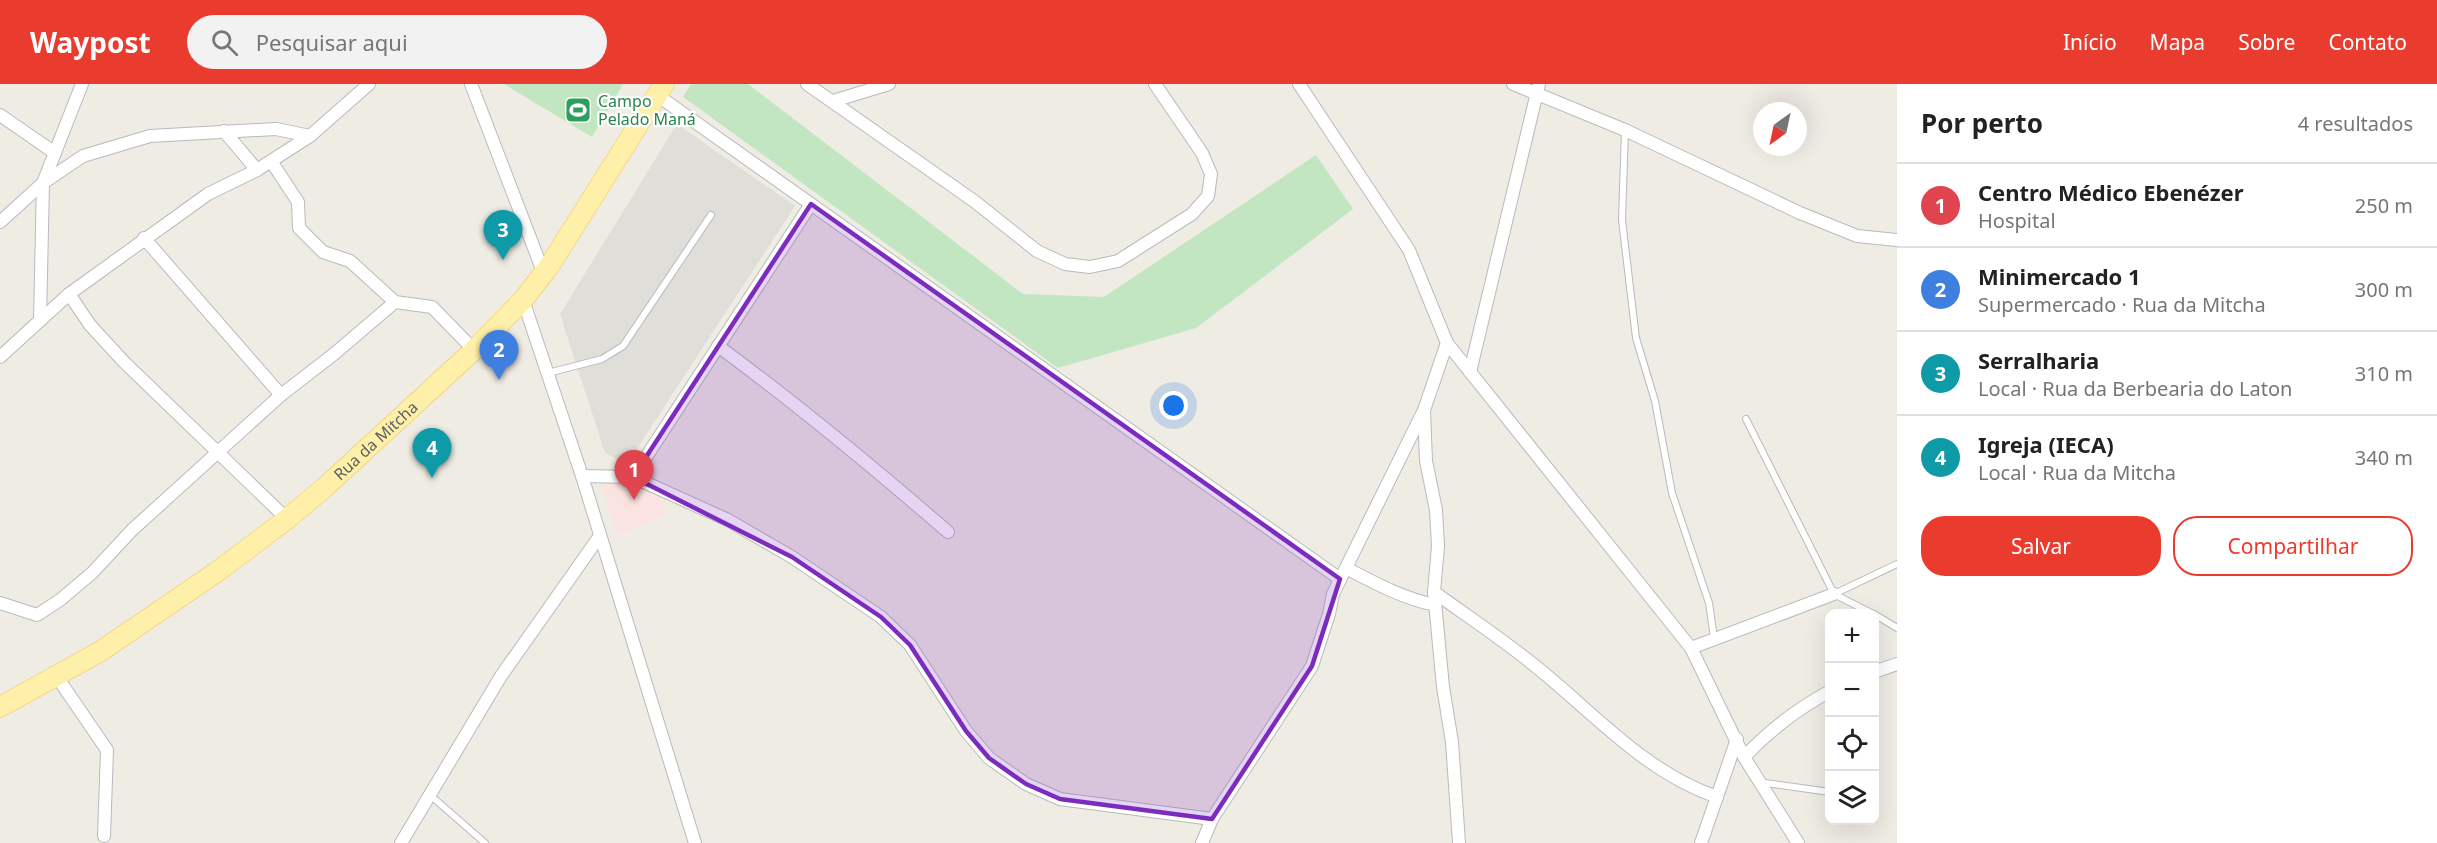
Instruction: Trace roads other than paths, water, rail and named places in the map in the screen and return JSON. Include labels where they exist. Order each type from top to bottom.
[{"type":"main road","name":"Rua da Mitcha","points":[[0,707],[57,677],[144,622],[287,519],[474,350],[524,300],[544,274],[660,89]]},
{"type":"street","points":[[40,320],[43,183],[82,84]]},
{"type":"street","points":[[0,357],[69,294],[144,238],[208,194],[257,170],[310,136],[369,84]]},
{"type":"street","points":[[471,84],[544,274]]},
{"type":"street","points":[[807,84],[974,201],[1037,251],[1065,264],[1090,267],[1118,261],[1192,214],[1208,196],[1211,174],[1202,153],[1155,84]]},
{"type":"street","points":[[833,101],[889,84]]},
{"type":"street","points":[[1299,84],[1409,250],[1447,343],[1691,648],[1744,757],[1798,843]]},
{"type":"street","points":[[1513,84],[1538,89],[1800,213],[1857,236],[1897,240]]},
{"type":"street","points":[[660,89],[811,204],[1343,573],[1415,601],[1434,598],[1534,665],[1657,769],[1695,789],[1717,797]]},
{"type":"street","points":[[1470,372],[1538,89]]},
{"type":"street","points":[[0,115],[55,153]]},
{"type":"street","points":[[0,222],[43,183],[83,156],[150,136],[276,129],[310,136]]},
{"type":"street","points":[[224,131],[257,170]]},
{"type":"street","points":[[271,161],[298,202],[299,228],[323,252],[350,261],[395,302],[432,307],[474,350]]},
{"type":"street","points":[[633,477],[811,204]]},
{"type":"street","points":[[144,238],[281,395]]},
{"type":"street","points":[[69,294],[90,325],[123,362],[287,519]]},
{"type":"street","points":[[524,300],[582,476],[694,843]]},
{"type":"street","points":[[0,603],[37,615],[60,600],[92,573],[132,530],[281,395],[395,302]]},
{"type":"street","points":[[1202,843],[1212,819],[1312,666],[1333,594],[1424,410],[1447,343]]},
{"type":"street","points":[[718,346],[789,398],[948,532]]},
{"type":"street","points":[[1424,410],[1426,461],[1436,510],[1438,546],[1434,598],[1443,687],[1452,742],[1459,843]]},
{"type":"street","points":[[582,476],[633,477],[728,520],[783,552],[881,617],[910,645],[974,740],[989,758],[1026,784],[1060,799],[1212,819]]},
{"type":"street","points":[[401,843],[501,676],[599,537]]},
{"type":"street","points":[[1691,648],[1834,594]]},
{"type":"street","points":[[1879,671],[1897,664]]},
{"type":"street","points":[[57,677],[107,750],[104,836]]},
{"type":"street","points":[[1744,757],[1768,733],[1799,708],[1825,694]]},
{"type":"street","points":[[1701,843],[1737,739]]},
{"type":"lane","points":[[1625,130],[1622,220],[1636,338],[1655,401],[1672,494],[1709,603],[1714,638]]},
{"type":"lane","points":[[548,373],[602,359],[623,346],[711,215]]},
{"type":"lane","points":[[1746,419],[1834,594],[1864,609]]},
{"type":"lane","points":[[1834,594],[1897,564]]},
{"type":"lane","points":[[1879,617],[1897,628]]},
{"type":"lane","points":[[1759,782],[1825,791]]},
{"type":"lane","points":[[430,795],[485,843]]},
{"type":"place","name":"Campo Pelado Maná","points":[[578,110]]},
{"type":"place","name":"Serralharia","points":[[503,260]]},
{"type":"place","name":"Minimercado 1","points":[[499,380]]},
{"type":"place","name":"Igreja (IECA)","points":[[432,478]]},
{"type":"place","name":"Centro Médico Ebenézer","points":[[634,500]]}]
